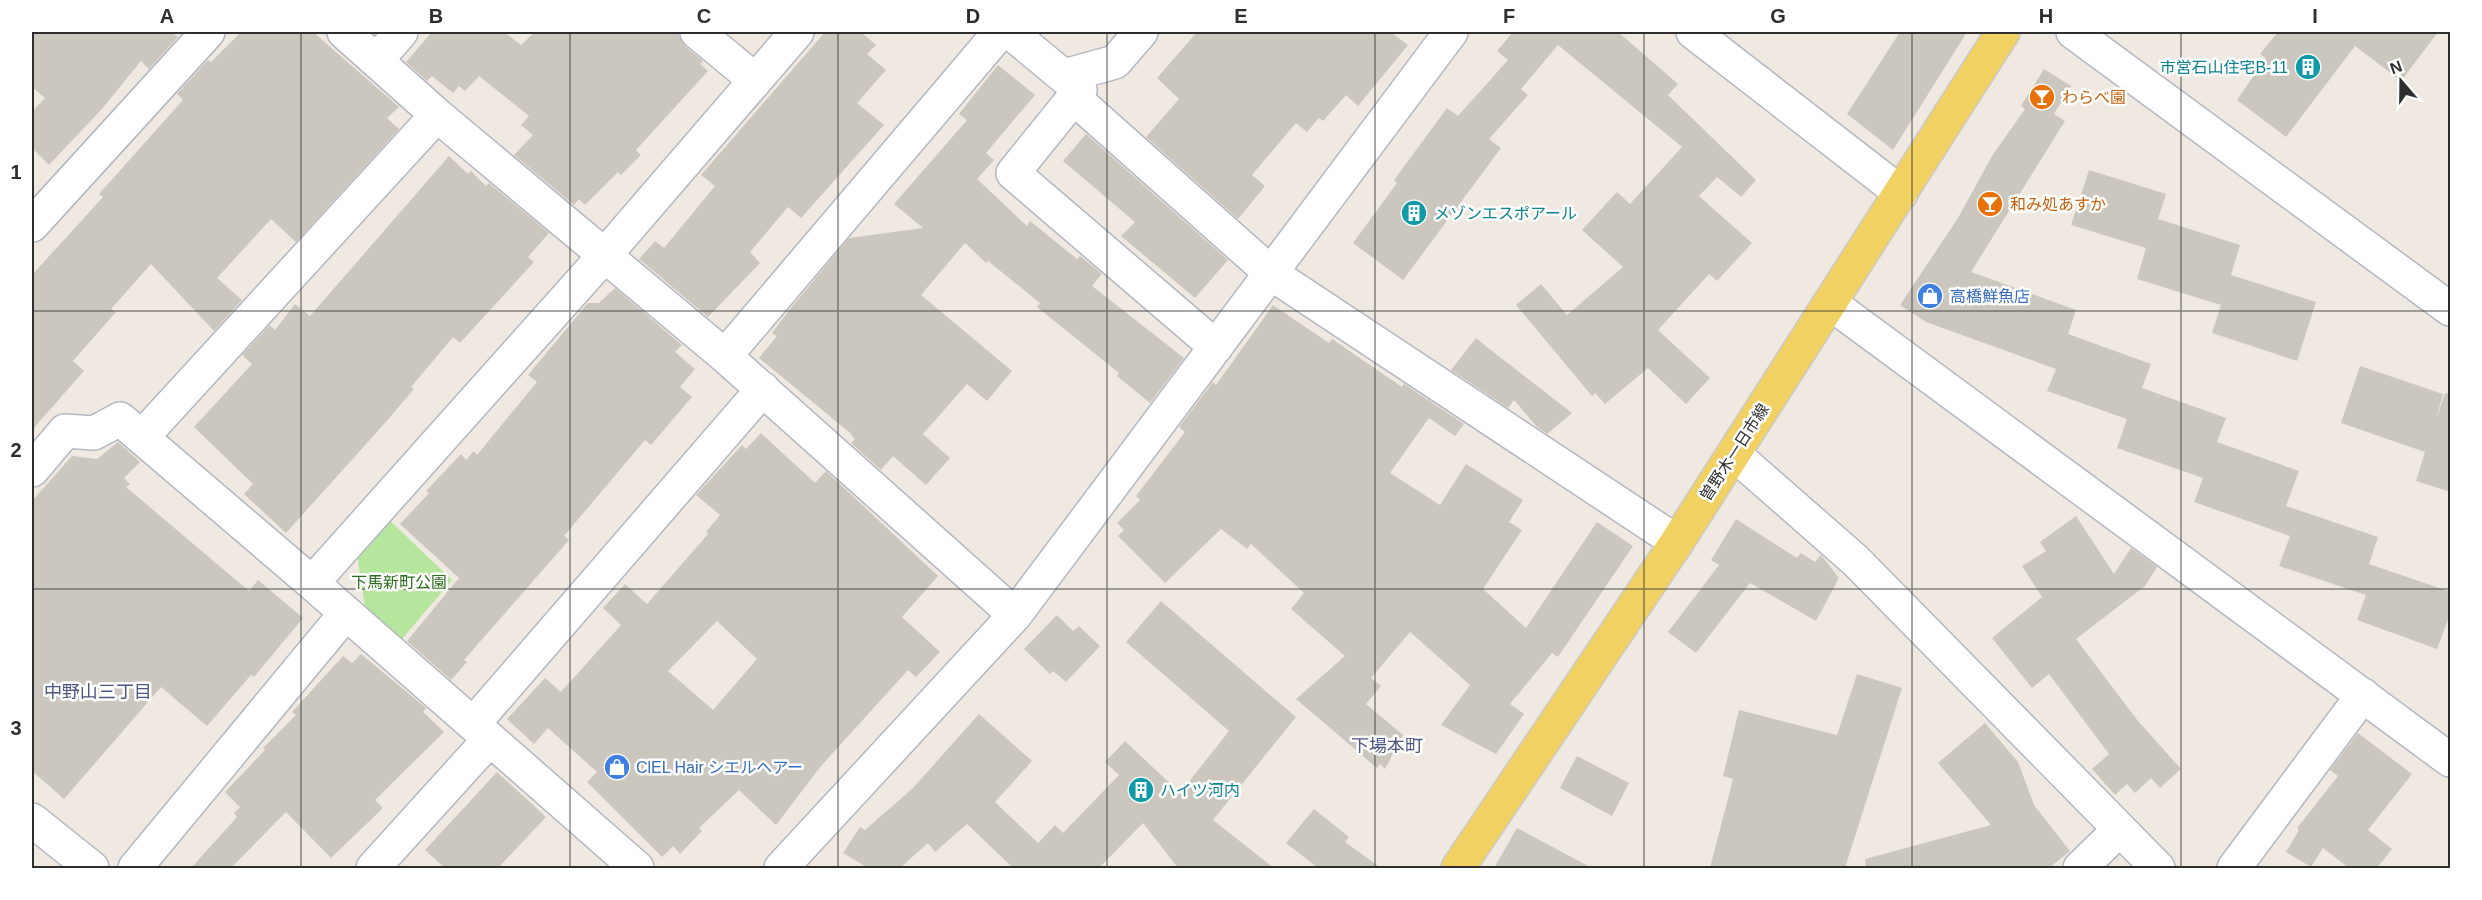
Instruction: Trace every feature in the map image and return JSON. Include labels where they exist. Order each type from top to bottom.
[{"type":"main road","name":"曽野木一日市線","points":[[1458,868],[1677,542],[2003,32]]},
{"type":"street","points":[[32,225],[208,32]]},
{"type":"street","points":[[344,32],[437,116],[763,389],[1015,615]]},
{"type":"street","points":[[377,60],[401,32]]},
{"type":"street","points":[[697,32],[755,80]]},
{"type":"street","points":[[312,583],[605,255],[796,32]]},
{"type":"street","points":[[724,356],[1000,32]]},
{"type":"street","points":[[1010,32],[1272,274],[1677,542]]},
{"type":"street","points":[[1141,32],[1115,62],[1069,87],[1013,173],[1216,347]]},
{"type":"street","points":[[781,868],[1015,615],[1451,32]]},
{"type":"street","points":[[1693,32],[1901,193]]},
{"type":"street","points":[[2073,32],[2451,309]]},
{"type":"street","points":[[142,437],[437,116]]},
{"type":"street","points":[[1830,303],[2451,760]]},
{"type":"street","points":[[373,868],[482,731],[763,389]]},
{"type":"street","points":[[32,470],[65,430],[94,433],[120,419],[312,583],[638,868]]},
{"type":"street","points":[[1734,454],[1856,561],[2158,868]]},
{"type":"street","points":[[135,868],[345,613]]},
{"type":"street","points":[[2234,868],[2363,695]]},
{"type":"street","points":[[32,820],[92,868]]},
{"type":"street","points":[[2080,868],[2119,830]]},
{"type":"green space","name":"下馬新町公園","points":[[381,512],[452,580],[397,645],[366,614],[355,541]]},
{"type":"building","points":[[32,32],[171,32],[178,37],[149,69],[141,61],[101,110],[49,165],[32,148],[32,112],[45,98],[32,87]]},
{"type":"building","points":[[241,32],[313,32],[399,107],[387,118],[399,129],[296,242],[271,219],[217,278],[242,300],[214,331],[151,264],[111,309],[116,312],[73,361],[84,371],[32,430],[32,275],[103,197],[99,194],[183,100],[177,94],[208,60],[211,62]]},
{"type":"building","points":[[432,32],[504,32],[521,45],[535,32],[679,32],[685,46],[703,61],[700,64],[708,71],[636,150],[641,155],[621,175],[618,172],[585,205],[579,199],[574,205],[514,155],[533,135],[521,125],[529,116],[479,76],[465,91],[459,86],[453,93],[432,76],[427,81],[406,62]]},
{"type":"building","points":[[825,32],[861,32],[876,45],[867,54],[886,70],[857,103],[884,125],[801,218],[788,207],[750,252],[760,263],[708,317],[639,259],[655,241],[664,248],[715,186],[701,175]]},
{"type":"building","points":[[1197,32],[1390,32],[1408,45],[1358,106],[1346,95],[1323,121],[1319,118],[1307,132],[1296,123],[1252,175],[1265,186],[1238,219],[1146,137],[1179,99],[1157,78]]},
{"type":"building","points":[[1513,32],[1618,32],[1678,84],[1668,95],[1756,180],[1741,197],[1717,177],[1699,196],[1752,243],[1717,281],[1709,274],[1658,330],[1710,378],[1686,404],[1648,368],[1605,404],[1595,393],[1592,396],[1516,305],[1541,284],[1567,315],[1623,267],[1582,230],[1617,192],[1630,204],[1682,147],[1558,45],[1521,89],[1528,95],[1489,139],[1501,148],[1403,280],[1353,243],[1397,183],[1394,180],[1447,108],[1458,116],[1508,60],[1497,51]]},
{"type":"building","points":[[1900,32],[1967,32],[1893,150],[1847,114]]},
{"type":"building","name":"市営石山住宅B-11","points":[[2278,32],[2438,32],[2401,81],[2355,46],[2286,137],[2237,100],[2266,58],[2260,54]]},
{"type":"building","points":[[998,65],[1035,95],[986,153],[994,160],[977,179],[1027,226],[1030,221],[1077,259],[1080,256],[1102,274],[1092,286],[1184,358],[1150,403],[1117,376],[1119,373],[1037,307],[1040,303],[988,261],[986,263],[965,243],[921,295],[1012,371],[987,401],[967,384],[923,434],[950,458],[926,485],[893,456],[881,470],[851,443],[855,439],[849,432],[759,358],[777,336],[772,333],[790,309],[849,238],[923,228],[894,204],[967,120],[959,114]]},
{"type":"building","points":[[2044,69],[2071,86],[2054,114],[2065,121],[1971,272],[2076,310],[2068,334],[2151,364],[2142,388],[2226,418],[2217,442],[2299,471],[2286,506],[2378,537],[2369,564],[2451,592],[2451,612],[2437,649],[2357,620],[2366,595],[2279,566],[2290,536],[2194,502],[2203,478],[2117,448],[2127,419],[2047,391],[2056,369],[1926,322],[1900,305],[1958,218],[1992,156],[2025,109],[2021,106]]},
{"type":"building","points":[[1086,134],[1228,260],[1195,298],[1121,236],[1135,222],[1063,161]]},
{"type":"building","points":[[449,156],[468,174],[471,171],[486,186],[489,183],[549,233],[528,257],[534,262],[460,343],[453,337],[411,387],[414,389],[286,533],[244,494],[253,484],[194,427],[252,364],[242,355],[270,325],[275,330],[295,304],[310,316]]},
{"type":"building","points":[[2089,170],[2166,194],[2158,219],[2240,245],[2231,275],[2316,302],[2297,361],[2212,333],[2221,305],[2137,279],[2146,248],[2071,225]]},
{"type":"building","points":[[615,288],[682,345],[675,352],[695,369],[680,387],[692,397],[651,445],[645,440],[564,536],[569,540],[464,660],[467,662],[451,680],[407,641],[459,578],[400,524],[429,493],[426,491],[461,454],[466,460],[474,451],[477,455],[537,382],[528,375],[588,303],[599,303]]},
{"type":"building","points":[[1273,305],[1329,343],[1332,339],[1402,387],[1404,384],[1464,424],[1455,436],[1429,418],[1390,473],[1440,505],[1466,464],[1523,500],[1509,522],[1522,530],[1483,589],[1526,628],[1597,522],[1633,546],[1558,657],[1552,653],[1510,704],[1524,714],[1496,754],[1441,725],[1470,685],[1410,632],[1371,678],[1381,686],[1366,704],[1403,735],[1385,769],[1380,764],[1377,768],[1296,699],[1345,656],[1291,609],[1304,593],[1251,544],[1247,549],[1221,529],[1165,583],[1118,536],[1124,530],[1117,523],[1140,500],[1136,496],[1185,432],[1179,427],[1213,382],[1216,385]]},
{"type":"building","points":[[1476,338],[1572,413],[1547,434],[1537,427],[1514,400],[1508,408],[1451,370]]},
{"type":"building","points":[[2360,366],[2443,394],[2436,419],[2445,393],[2451,394],[2451,492],[2416,481],[2425,452],[2341,423]]},
{"type":"building","points":[[761,433],[815,483],[826,471],[938,576],[902,617],[940,652],[916,677],[908,670],[821,766],[776,825],[739,790],[699,828],[702,831],[680,854],[673,846],[662,857],[587,782],[597,772],[548,728],[534,744],[507,719],[545,678],[561,692],[621,625],[603,608],[625,584],[647,604],[708,534],[706,532],[720,515],[696,495],[742,445],[746,449]],"holes":[[[717,621],[757,659],[713,710],[668,671]]]},
{"type":"building","points":[[118,442],[140,462],[124,478],[130,484],[126,487],[249,591],[258,580],[303,618],[254,677],[251,675],[207,726],[161,687],[64,799],[32,771],[32,501],[72,456],[97,459]]},
{"type":"building","points":[[2076,516],[2114,574],[2131,548],[2157,567],[2145,586],[2076,639],[2138,721],[2181,769],[2160,788],[2151,778],[2135,793],[2127,784],[2115,795],[2092,769],[2109,754],[2049,674],[2032,688],[1992,638],[2042,597],[2022,566],[2046,551],[2040,542]]},
{"type":"building","points":[[1736,519],[1797,558],[1801,553],[1815,562],[1821,555],[1839,578],[1816,621],[1750,583],[1696,653],[1668,632],[1719,565],[1711,560]]},
{"type":"building","points":[[1161,601],[1296,717],[1213,820],[1274,868],[1178,868],[1143,823],[1099,868],[1013,868],[967,824],[935,852],[928,843],[900,868],[868,868],[843,853],[860,827],[865,830],[913,788],[979,714],[1032,761],[995,802],[1038,843],[1055,825],[1063,833],[1119,775],[1105,762],[1125,741],[1180,793],[1229,731],[1126,642]]},
{"type":"building","points":[[1057,615],[1073,631],[1079,626],[1100,646],[1066,682],[1053,671],[1050,674],[1024,649]]},
{"type":"building","points":[[361,654],[426,708],[423,712],[444,732],[375,800],[383,808],[331,858],[286,812],[231,868],[191,868],[237,817],[234,813],[240,807],[225,792],[265,750],[263,748],[296,715],[292,712],[343,656],[352,663]]},
{"type":"building","points":[[1857,674],[1902,688],[1845,868],[1710,868],[1733,779],[1723,776],[1739,710],[1837,735]]},
{"type":"building","points":[[1985,723],[2018,762],[2034,805],[2070,851],[2049,868],[1866,868],[1865,859],[1991,825],[1938,763]]},
{"type":"building","points":[[2358,733],[2412,774],[2368,830],[2392,849],[2377,868],[2349,868],[2323,848],[2311,867],[2286,852],[2299,830],[2297,828],[2338,776],[2330,770]]},
{"type":"building","points":[[1577,756],[1629,783],[1612,816],[1560,788]]},
{"type":"building","points":[[497,772],[546,817],[498,868],[445,868],[425,850]]},
{"type":"building","points":[[1314,809],[1349,837],[1345,842],[1381,868],[1318,868],[1286,843]]},
{"type":"building","points":[[1517,828],[1592,868],[1494,868]]},
{"type":"place","name":"市営石山住宅B-11","points":[[2308,67]]},
{"type":"place","name":"わらべ園","points":[[2042,97]]},
{"type":"place","name":"和み処あすか","points":[[1990,204]]},
{"type":"place","name":"メゾンエスポアール","points":[[1414,213]]},
{"type":"place","name":"高橋鮮魚店","points":[[1930,296]]},
{"type":"place","name":"ClEL Hair シエルヘアー","points":[[617,767]]},
{"type":"place","name":"ハイツ河内","points":[[1141,790]]},
{"type":"district","name":"中野山三丁目","points":[[98,692]]},
{"type":"district","name":"下場本町","points":[[1387,746]]}]
